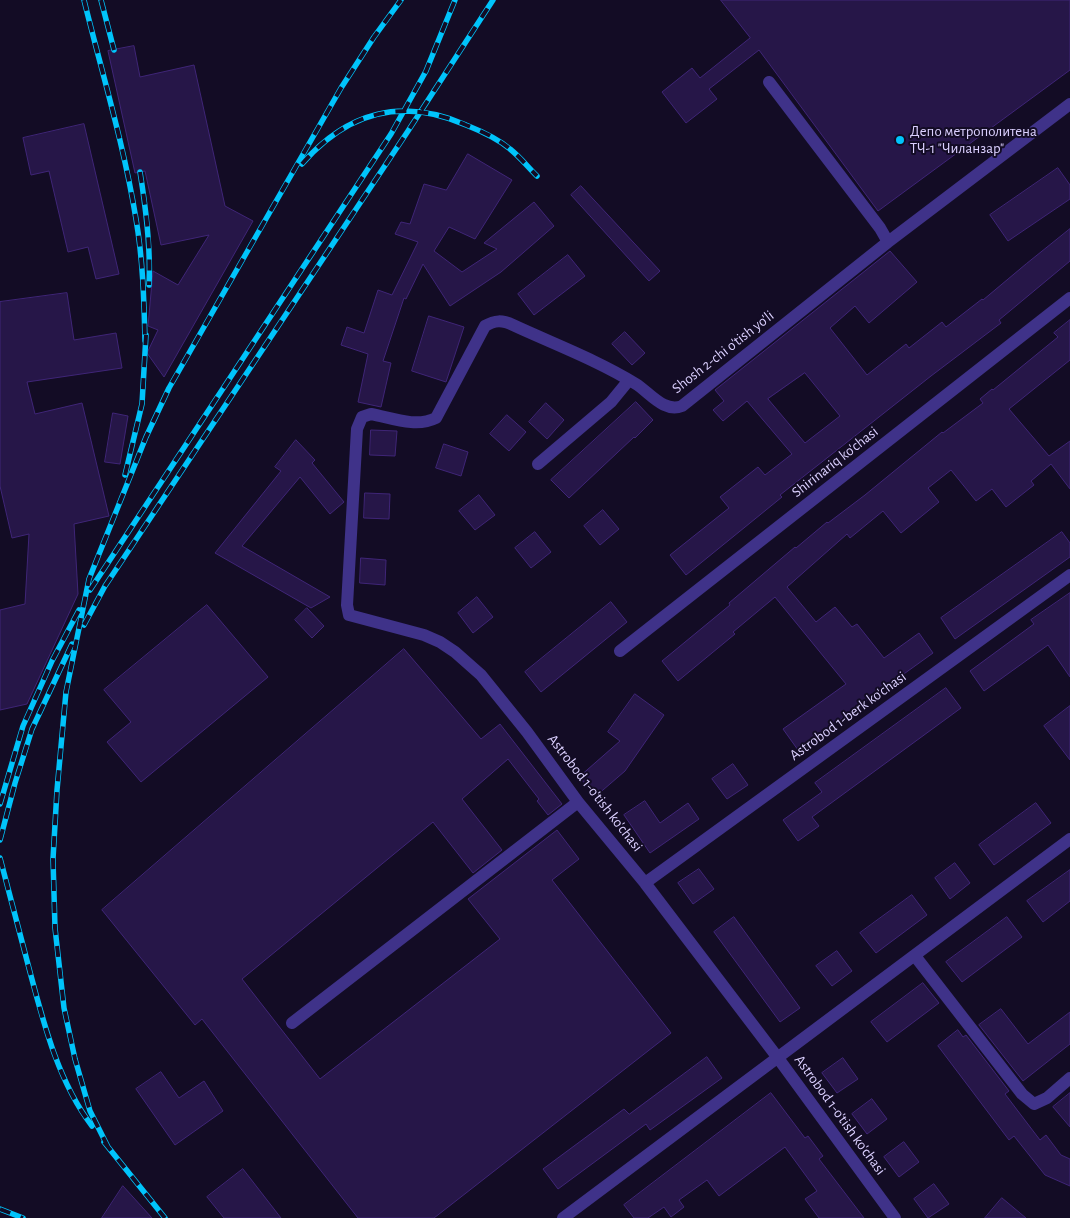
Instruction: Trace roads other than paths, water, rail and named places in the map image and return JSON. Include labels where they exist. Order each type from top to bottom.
[{"type":"street","points":[[769,82],[880,228],[888,242]]},
{"type":"street","name":"Shosh 2-chi o'tish yo'li","points":[[371,414],[416,423],[436,418],[485,326],[498,321],[505,321],[617,372],[665,406],[682,406],[888,242],[1070,104]]},
{"type":"street","name":"Shirinariq ko'chasi","points":[[620,651],[1070,298]]},
{"type":"street","points":[[538,464],[611,402],[629,380]]},
{"type":"street","name":"Astrobod 1-o'tish ko'chasi","points":[[371,414],[362,416],[357,429],[347,610],[349,615],[424,635],[440,642],[455,652],[481,675],[527,732],[578,802],[645,883],[778,1058],[895,1218]]},
{"type":"street","name":"Astrobod 1-berk ko'chasi","points":[[645,883],[1070,575]]},
{"type":"street","points":[[292,1023],[578,802]]},
{"type":"street","points":[[563,1218],[1070,839]]},
{"type":"street","points":[[915,956],[1022,1094],[1034,1104],[1047,1098],[1070,1078]]},
{"type":"railway","points":[[84,0],[131,191],[142,265],[145,341]]},
{"type":"railway","points":[[101,0],[114,50]]},
{"type":"railway","points":[[108,1147],[90,1111],[75,1059],[64,1008],[55,928],[53,859],[66,692],[89,579],[146,437],[169,388],[341,88],[401,0]]},
{"type":"railway","points":[[90,590],[391,134],[426,71],[455,0]]},
{"type":"railway","points":[[84,625],[105,586],[493,0]]},
{"type":"railway","points":[[302,164],[319,146],[357,121],[377,114],[398,111],[420,112],[472,127],[494,138],[514,152],[537,176]]},
{"type":"railway","points":[[140,172],[148,228],[149,285]]},
{"type":"railway","points":[[125,475],[142,404],[146,335]]},
{"type":"railway","points":[[0,804],[23,726],[52,661],[79,610]]},
{"type":"railway","points":[[0,840],[32,729],[72,644]]},
{"type":"railway","points":[[0,858],[47,1033],[70,1091],[92,1126]]},
{"type":"railway","points":[[104,1142],[165,1218]]},
{"type":"railway","points":[[0,1209],[23,1218]]},
{"type":"place","name":"Депо метрополитена ТЧ-1 \"Чиланзар\"","points":[[900,140]]}]
